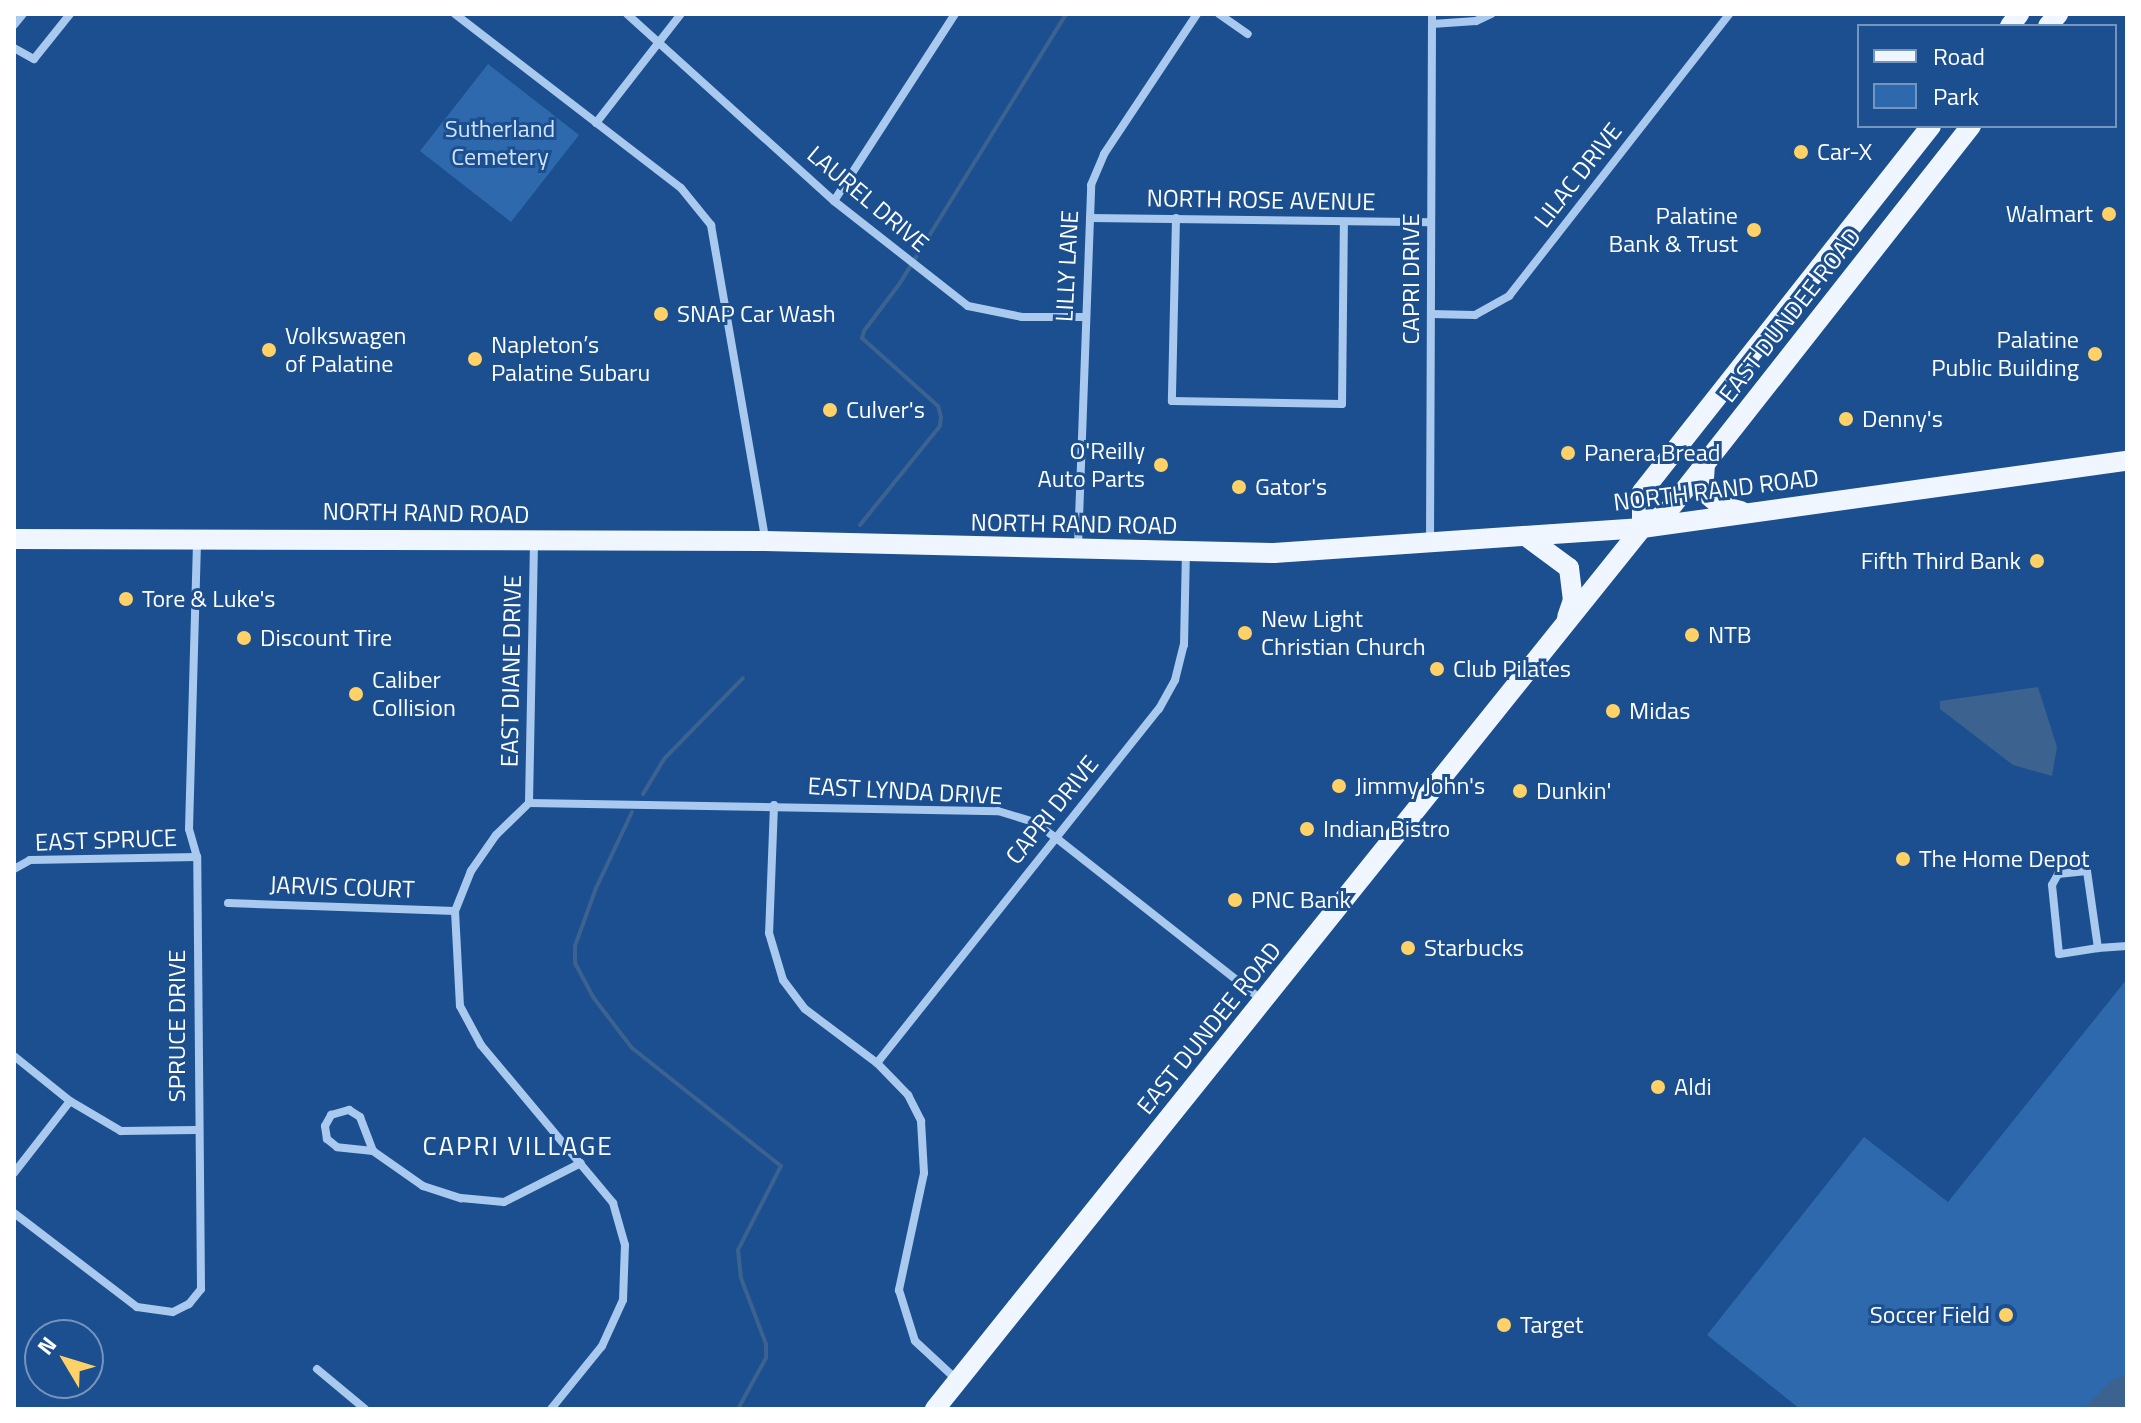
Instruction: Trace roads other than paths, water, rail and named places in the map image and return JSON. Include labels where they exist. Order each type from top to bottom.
[{"type":"main road","name":"EAST DUNDEE ROAD","points":[[1642,528],[1642,492],[1929,128]]},
{"type":"main road","name":"EAST DUNDEE ROAD","points":[[935,1409],[1642,528],[1668,511],[1969,128]]},
{"type":"main road","name":"NORTH RAND ROAD","points":[[14,539],[197,536],[765,541],[1186,553],[1430,543],[1642,528],[2127,461]]},
{"type":"main road","points":[[1706,463],[1703,491],[1721,506],[1748,513]]},
{"type":"main road","points":[[1527,537],[1569,568],[1573,600],[1561,630]]},
{"type":"street","points":[[14,25],[23,14]]},
{"type":"street","points":[[15,51],[34,59],[70,14]]},
{"type":"street","points":[[455,14],[681,188],[711,225],[765,541]]},
{"type":"street","name":"LAUREL DRIVE","points":[[627,14],[834,201],[968,306],[1022,317],[1084,317]]},
{"type":"street","points":[[596,123],[681,14]]},
{"type":"street","points":[[834,201],[955,14]]},
{"type":"street","name":"LILLY LANE","points":[[1078,551],[1091,185],[1104,154],[1197,14]]},
{"type":"street","points":[[1219,14],[1248,34]]},
{"type":"street","points":[[1432,19],[1476,21],[1491,14]]},
{"type":"street","name":"LILAC DRIVE","points":[[1431,314],[1475,315],[1509,296],[1729,14]]},
{"type":"street","name":"CAPRI DRIVE","points":[[1430,543],[1432,19]]},
{"type":"street","name":"NORTH ROSE AVENUE","points":[[1090,218],[1431,222]]},
{"type":"street","points":[[1176,218],[1172,401],[1188,402],[1342,404],[1344,222]]},
{"type":"street","name":"SPRUCE DRIVE","points":[[14,1213],[137,1307],[173,1312],[189,1304],[201,1289],[204,1267],[196,1130],[197,857],[189,829],[197,536]]},
{"type":"street","name":"EAST DIANE DRIVE","points":[[529,803],[534,541]]},
{"type":"street","name":"CAPRI DRIVE","points":[[877,1063],[1159,709],[1175,680],[1184,645],[1186,553]]},
{"type":"street","points":[[529,803],[496,835],[471,871],[455,911],[460,1006],[481,1045],[613,1203],[625,1245],[623,1300],[602,1346],[551,1409]]},
{"type":"street","name":"EAST LYNDA DRIVE","points":[[529,803],[998,811],[1034,822],[1055,837],[1264,1002]]},
{"type":"street","points":[[774,805],[769,933],[783,980],[805,1009],[877,1063],[908,1095],[921,1121],[926,1151],[903,1252],[899,1290],[904,1317],[915,1341],[958,1380]]},
{"type":"street","name":"EAST SPRUCE","points":[[16,867],[30,860],[197,857]]},
{"type":"street","points":[[2098,948],[2087,871],[2058,874],[2052,885],[2056,947],[2066,955],[2127,946]]},
{"type":"street","name":"JARVIS COURT","points":[[228,903],[455,911]]},
{"type":"street","points":[[14,1056],[70,1101],[121,1131],[196,1130]]},
{"type":"street","points":[[14,1173],[70,1101]]},
{"type":"street","points":[[373,1151],[360,1117],[342,1109],[331,1115],[325,1126],[331,1144],[373,1151],[423,1186],[461,1198],[504,1202],[581,1163]]},
{"type":"street","points":[[317,1369],[365,1409]]},
{"type":"waterway","points":[[860,525],[940,426],[941,417],[938,406],[862,338],[864,331],[900,283],[1066,14]]},
{"type":"waterway","points":[[643,794],[664,759],[743,678]]},
{"type":"waterway","points":[[632,812],[596,888],[575,946],[575,963],[593,997],[632,1048],[781,1166],[738,1250],[741,1278],[766,1344],[766,1358],[738,1409]]},
{"type":"place","name":"Car-X","points":[[1801,152]]},
{"type":"place","name":"Walmart","points":[[2109,214]]},
{"type":"place","name":"Palatine Bank & Trust","points":[[1754,230]]},
{"type":"place","name":"SNAP Car Wash","points":[[661,314]]},
{"type":"place","name":"Volkswagen of Palatine","points":[[269,350]]},
{"type":"place","name":"Palatine Public Building","points":[[2095,354]]},
{"type":"place","name":"Napleton’s Palatine Subaru","points":[[475,359]]},
{"type":"place","name":"Culver's","points":[[830,410]]},
{"type":"place","name":"Denny's","points":[[1846,419]]},
{"type":"place","name":"Panera Bread","points":[[1568,453]]},
{"type":"place","name":"O'Reilly Auto Parts","points":[[1161,465]]},
{"type":"place","name":"Gator's","points":[[1239,487]]},
{"type":"place","name":"Fifth Third Bank","points":[[2037,561]]},
{"type":"place","name":"Tore & Luke's","points":[[126,599]]},
{"type":"place","name":"New Light Christian Church","points":[[1245,633]]},
{"type":"place","name":"NTB","points":[[1692,635]]},
{"type":"place","name":"Discount Tire","points":[[244,638]]},
{"type":"place","name":"Club Pilates","points":[[1437,669]]},
{"type":"place","name":"Caliber Collision","points":[[356,694]]},
{"type":"place","name":"Midas","points":[[1613,711]]},
{"type":"place","name":"Jimmy John's","points":[[1339,786]]},
{"type":"place","name":"Dunkin'","points":[[1520,791]]},
{"type":"place","name":"Indian Bistro","points":[[1307,829]]},
{"type":"place","name":"The Home Depot","points":[[1903,859]]},
{"type":"place","name":"PNC Bank","points":[[1235,900]]},
{"type":"place","name":"Starbucks","points":[[1408,948]]},
{"type":"place","name":"Aldi","points":[[1658,1087]]},
{"type":"place","name":"Soccer Field","points":[[2006,1315]]},
{"type":"place","name":"Target","points":[[1504,1325]]},
{"type":"district","name":"CAPRI VILLAGE","points":[[518,1146]]},
{"type":"park label","name":"Sutherland Cemetery","points":[[500,143]]}]
